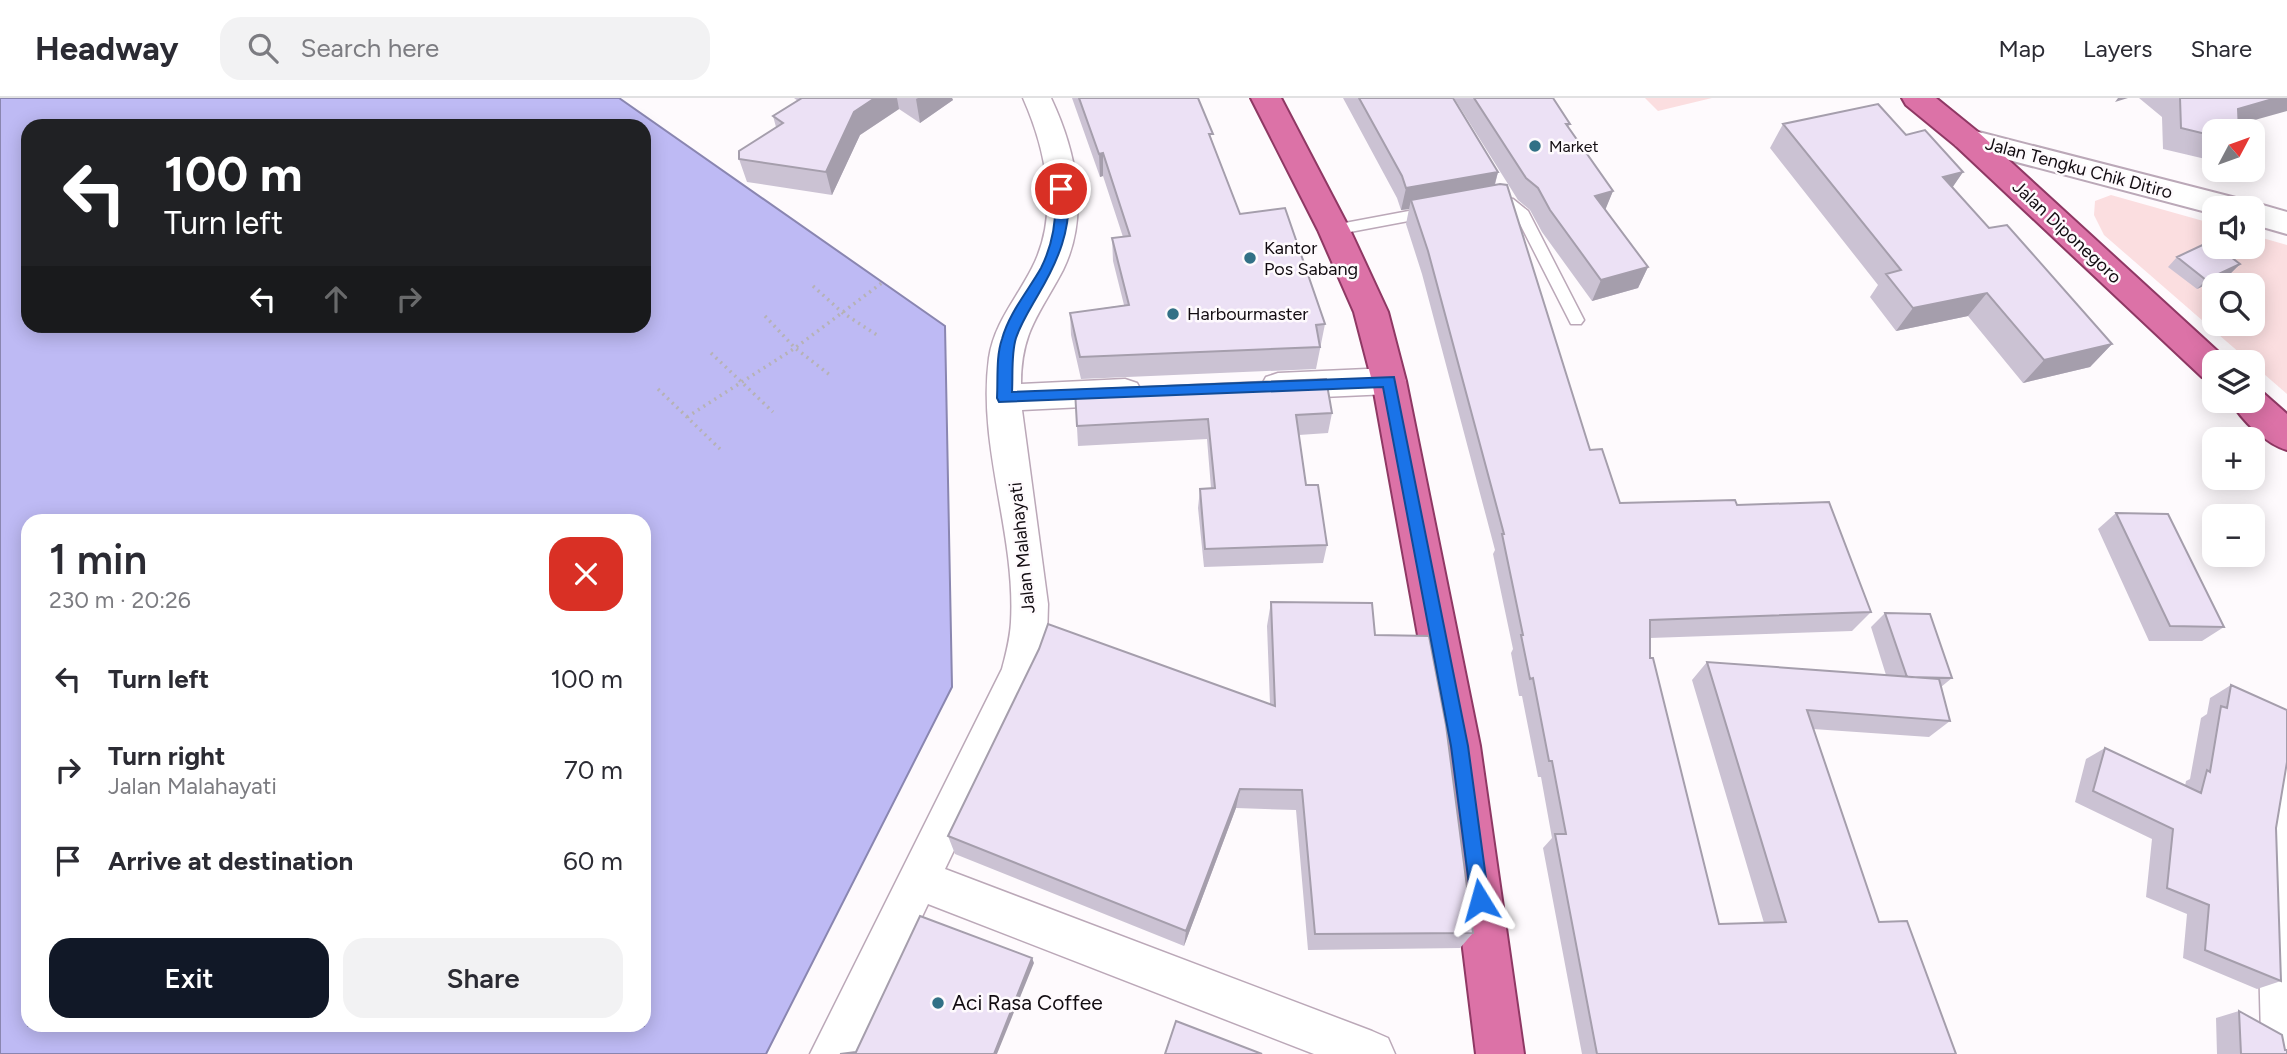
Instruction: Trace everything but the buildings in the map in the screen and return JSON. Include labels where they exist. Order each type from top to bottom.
[{"type":"highway","points":[[1266,98],[1334,230],[1371,312],[1389,381],[1460,746],[1500,1054]]},
{"type":"highway","name":"Jalan Diponegoro","points":[[1917,98],[1967,139],[2202,357]]},
{"type":"highway","points":[[2262,413],[2287,436]]},
{"type":"street","name":"Jalan Malahayati","points":[[832,1054],[1021,671],[1029,635],[1030,595],[1004,398],[1008,341],[1014,323],[1048,267],[1058,239],[1063,205],[1054,149],[1045,115],[1037,98]]},
{"type":"street","name":"Jalan Tengku Chik Ditiro","points":[[1967,139],[2202,200]]},
{"type":"street","points":[[2265,217],[2287,223]]},
{"type":"street","points":[[1251,387],[1389,381]]},
{"type":"street","points":[[1004,398],[1155,391]]},
{"type":"street","points":[[2286,1054],[2283,1037],[2277,839],[2287,775]]},
{"type":"street","points":[[919,880],[1372,1054]]},
{"type":"lane","points":[[1479,202],[1505,197],[1523,215],[1576,320]]},
{"type":"lane","points":[[1334,230],[1440,210]]},
{"type":"path","points":[[687,417],[795,348],[883,282]]},
{"type":"path","points":[[813,286],[843,313],[880,337]]},
{"type":"path","points":[[765,316],[795,348],[830,374]]},
{"type":"path","points":[[711,353],[773,412]]},
{"type":"path","points":[[658,389],[720,449]]},
{"type":"shaded area","points":[[0,98],[619,98],[649,119],[21,119],[21,333],[651,333],[651,120],[945,326],[952,687],[766,1054],[0,1054]]},
{"type":"shaded area","points":[[1645,98],[1712,98],[1658,111]]},
{"type":"shaded area","points":[[2111,195],[2202,221],[2202,259],[2265,259],[2265,239],[2287,245],[2287,394],[2265,375],[2265,350],[2236,350],[2220,336],[2265,336],[2265,273],[2202,273],[2202,320],[2104,235],[2094,215],[2095,201]]},
{"type":"place","name":"Market","points":[[1535,146]]},
{"type":"place","name":"Kantor Pos Sabang","points":[[1250,258]]},
{"type":"place","name":"Harbourmaster","points":[[1173,314]]},
{"type":"place","name":"Aci Rasa Coffee","points":[[938,1003]]},
{"type":"route","points":[[1061,189],[1063,205],[1058,239],[1048,267],[1014,323],[1008,341],[1004,398],[1389,381],[1460,746],[1480,900]]}]
